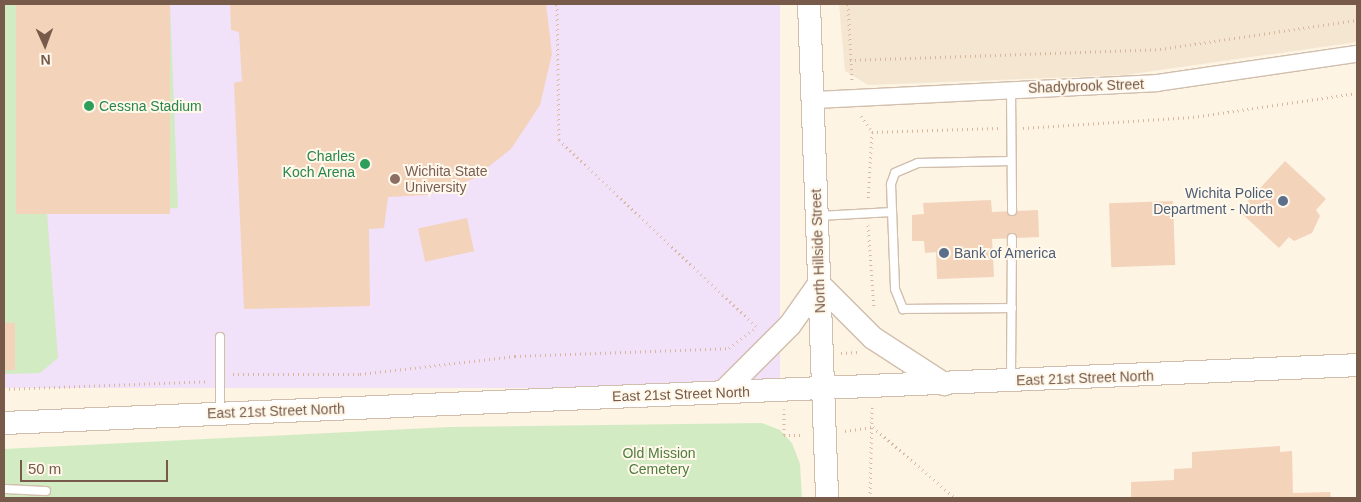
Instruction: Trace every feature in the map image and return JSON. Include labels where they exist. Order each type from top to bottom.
[{"type":"main road","name":"North Hillside Street","points":[[809,4],[827,498]]},
{"type":"main road","points":[[724,391],[773,342],[819,284],[873,338],[944,384]]},
{"type":"main road","name":"East 21st Street North","points":[[4,423],[1357,365]]},
{"type":"street","name":"Shadybrook Street","points":[[813,100],[1157,83],[1357,54]]},
{"type":"lane","points":[[1011,89],[1012,212]]},
{"type":"lane","points":[[1011,160],[902,167],[891,184],[894,289],[902,309],[1012,308]]},
{"type":"lane","points":[[817,216],[892,212]]},
{"type":"lane","points":[[1011,381],[1012,238]]},
{"type":"lane","points":[[220,337],[220,414]]},
{"type":"lane","points":[[4,489],[46,492]]},
{"type":"path","points":[[557,4],[559,140],[773,342]]},
{"type":"path","points":[[848,4],[850,60],[856,97],[872,132],[867,214],[877,312]]},
{"type":"path","points":[[850,60],[1160,49],[1357,20]]},
{"type":"path","points":[[872,132],[1011,128],[1184,118],[1357,93]]},
{"type":"path","points":[[4,389],[220,378],[230,374],[360,374],[515,356],[730,348],[757,327]]},
{"type":"path","points":[[870,498],[868,453],[873,427],[955,498]]},
{"type":"shaded area","name":"Wichita State University","points":[[4,4],[780,4],[780,388],[4,388]]},
{"type":"shaded area","points":[[839,4],[1357,4],[1357,42],[1125,75],[868,85],[845,71]]},
{"type":"green space","name":"Cessna Stadium","points":[[4,4],[170,4],[178,208],[47,213],[58,358],[40,373],[4,374]]},
{"type":"green space","name":"Old Mission Cemetery","points":[[762,423],[780,430],[792,443],[800,464],[802,498],[4,498],[4,449],[449,427]]},
{"type":"building","name":"Cessna Stadium","points":[[16,4],[170,4],[170,214],[16,214]]},
{"type":"building","name":"Charles Koch Arena","points":[[230,4],[546,4],[552,54],[540,105],[511,149],[473,179],[427,195],[388,197],[384,228],[369,229],[370,306],[244,309],[234,83],[242,81],[239,32],[231,30]]},
{"type":"building","points":[[1285,161],[1326,199],[1316,210],[1320,216],[1312,233],[1294,241],[1289,237],[1279,248],[1239,211]]},
{"type":"building","points":[[991,200],[992,212],[1038,210],[1039,237],[992,239],[994,277],[937,279],[936,252],[925,253],[924,241],[912,241],[912,215],[924,214],[923,203]]},
{"type":"building","points":[[1173,201],[1175,265],[1111,267],[1109,203]]},
{"type":"building","points":[[467,218],[474,251],[425,262],[418,228]]},
{"type":"building","points":[[4,323],[15,323],[15,370],[4,370]]},
{"type":"building","points":[[1280,446],[1280,452],[1292,451],[1293,493],[1330,492],[1331,498],[1131,498],[1131,482],[1174,480],[1174,469],[1192,468],[1192,452]]},
{"type":"place","name":"Cessna Stadium","points":[[89,106]]},
{"type":"place","name":"Charles Koch Arena","points":[[365,164]]},
{"type":"place","name":"Wichita State University","points":[[395,179]]},
{"type":"place","name":"Wichita Police Department - North","points":[[1283,201]]},
{"type":"place","name":"Bank of America","points":[[944,253]]}]
